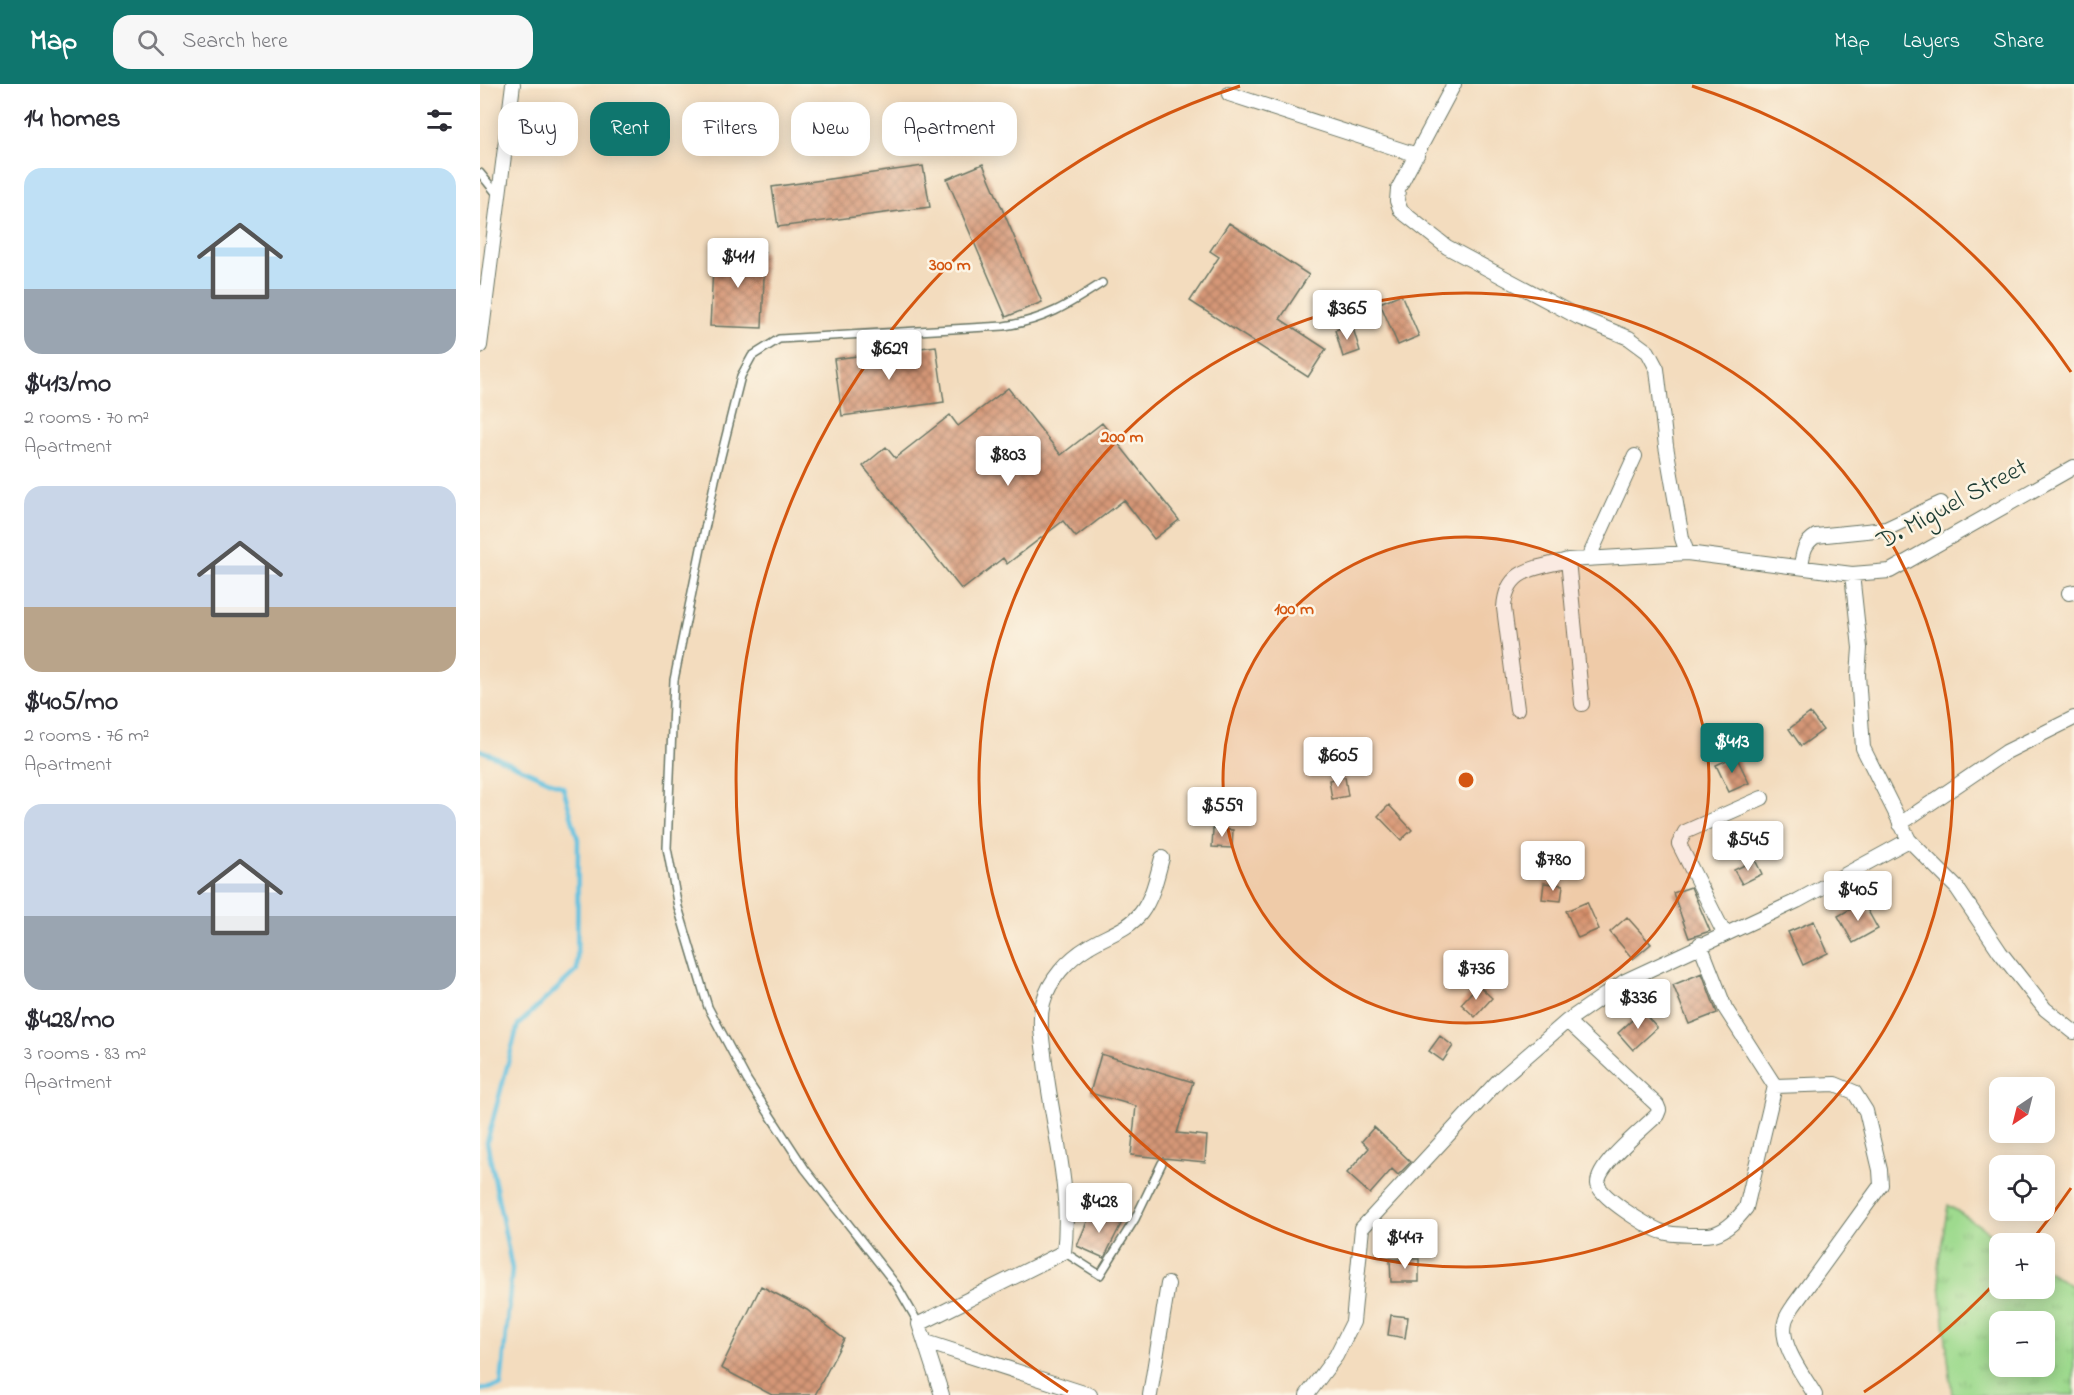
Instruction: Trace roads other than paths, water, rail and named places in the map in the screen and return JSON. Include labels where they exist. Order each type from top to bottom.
[{"type":"street","points":[[480,346],[513,84]]},
{"type":"street","points":[[1454,84],[1398,189],[1397,201],[1401,211],[1447,247],[1578,317],[1629,338],[1648,352],[1657,369],[1666,446],[1682,538],[1688,553]]},
{"type":"street","points":[[1229,94],[1417,154]]},
{"type":"street","points":[[1589,557],[1635,456]]},
{"type":"street","name":"D. Miguel Street","points":[[1517,709],[1504,608],[1505,593],[1520,574],[1568,560],[1589,557],[1688,553],[1852,574],[1890,571],[2074,467]]},
{"type":"street","points":[[1801,566],[1803,552],[1809,540],[1816,536],[1886,529],[1941,503]]},
{"type":"street","points":[[1568,560],[1582,705]]},
{"type":"street","points":[[1852,574],[1860,648],[1858,675],[1863,748],[1909,840],[1957,888],[2000,952],[2045,1009],[2074,1032]]},
{"type":"street","points":[[1900,824],[2006,752],[2074,718]]},
{"type":"street","points":[[1724,933],[1679,844],[1680,839],[1685,832],[1762,798]]},
{"type":"street","points":[[1307,1395],[1336,1356],[1353,1322],[1362,1228],[1498,1082],[1567,1021],[1624,981],[1797,901],[1909,840]]},
{"type":"street","points":[[942,1395],[920,1324],[1064,1252],[1067,1209],[1049,1094],[1040,1017],[1043,1001],[1052,982],[1064,966],[1087,947],[1125,928],[1142,913],[1151,897],[1162,858]]},
{"type":"street","points":[[1567,1021],[1657,1105],[1659,1110],[1657,1115],[1604,1167],[1598,1185],[1600,1192],[1635,1217],[1664,1232],[1714,1234],[1734,1222],[1746,1208],[1775,1086],[1725,1008],[1700,944]]},
{"type":"street","points":[[1775,1086],[1835,1084],[1854,1092],[1866,1111],[1880,1170],[1881,1185],[1876,1194],[1794,1305],[1785,1321],[1784,1333],[1788,1343],[1815,1395]]},
{"type":"street","points":[[1150,1395],[1168,1284]]},
{"type":"street","points":[[926,1342],[1090,1395]]},
{"type":"lane","points":[[480,173],[500,197]]},
{"type":"lane","points":[[920,1324],[897,1286],[805,1169],[747,1080],[708,1007],[678,907],[667,848],[674,680],[715,480],[741,376],[752,356],[779,339],[1029,323],[1055,313],[1102,283]]},
{"type":"lane","points":[[1064,1252],[1100,1275],[1135,1219],[1162,1163]]},
{"type":"waterway","points":[[480,750],[563,787],[578,839],[577,970],[518,1025],[487,1142],[512,1269],[501,1386],[480,1390]]}]
